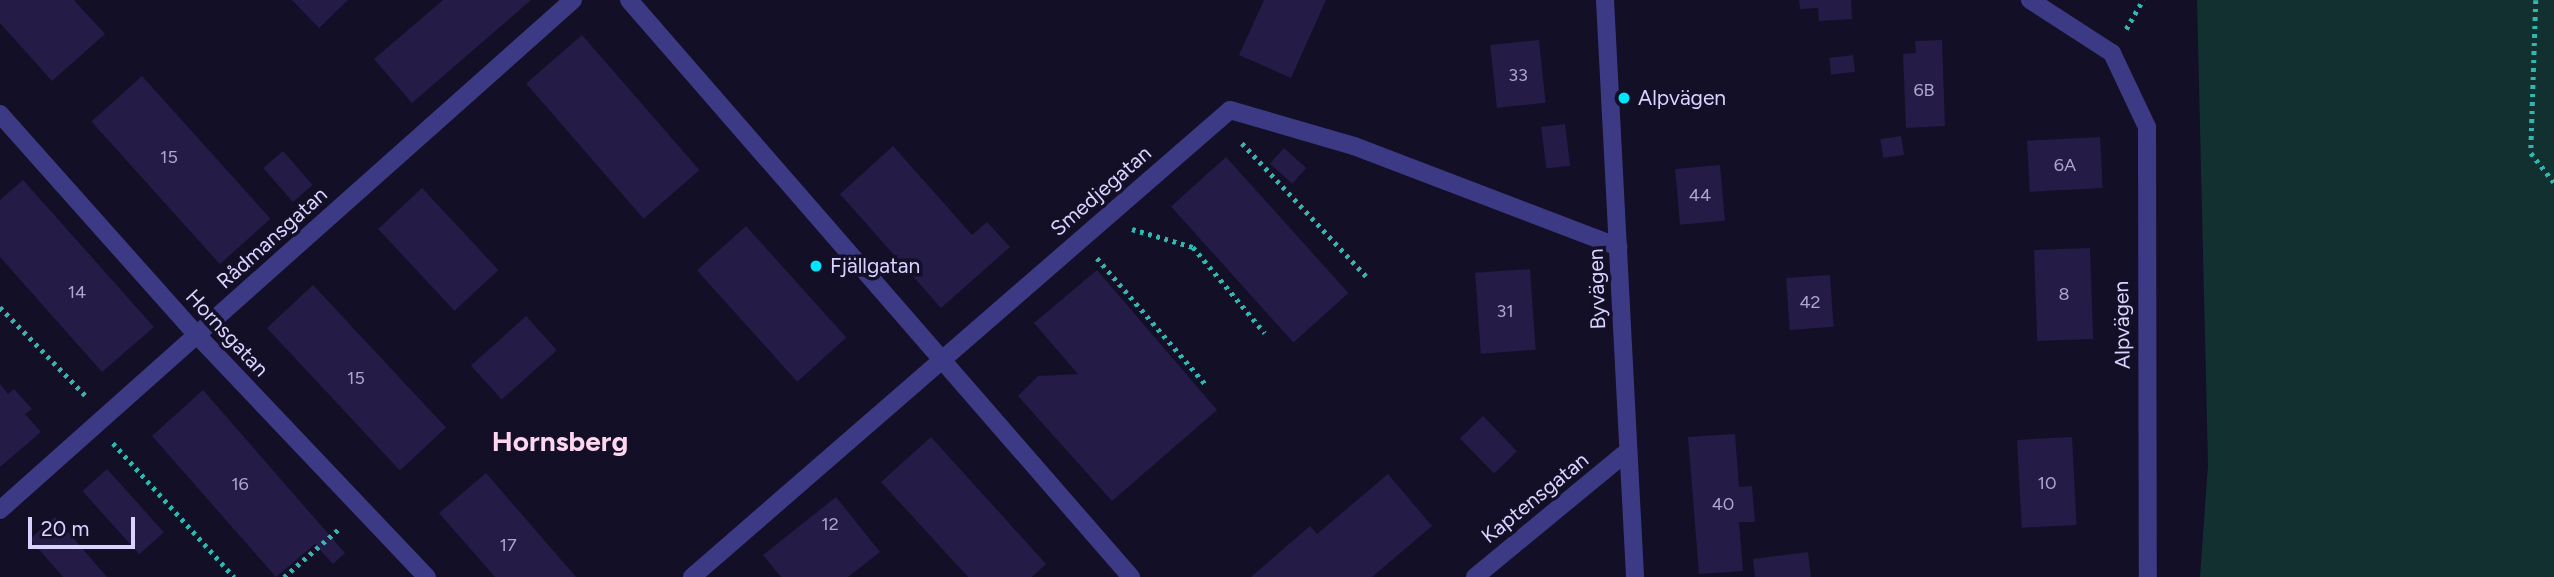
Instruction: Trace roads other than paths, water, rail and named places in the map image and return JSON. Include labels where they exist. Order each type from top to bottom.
[{"type":"street","name":"Rådmansgatan","points":[[0,510],[573,0]]},
{"type":"street","points":[[629,0],[1131,577]]},
{"type":"street","name":"Byvägen","points":[[1605,0],[1618,247],[1624,454],[1635,577]]},
{"type":"street","name":"Alpvägen","points":[[2029,0],[2112,53],[2147,127],[2148,577]]},
{"type":"street","name":"Smedjegatan","points":[[692,577],[940,358],[1230,110],[1354,146],[1618,247]]},
{"type":"street","name":"Hornsgatan","points":[[0,114],[197,335],[427,577]]},
{"type":"street","name":"Kaptensgatan","points":[[1475,577],[1624,454]]},
{"type":"place","name":"Alpvägen","points":[[1624,98]]},
{"type":"place","name":"Fjällgatan","points":[[816,266]]},
{"type":"district","name":"Hornsberg","points":[[560,441]]}]
